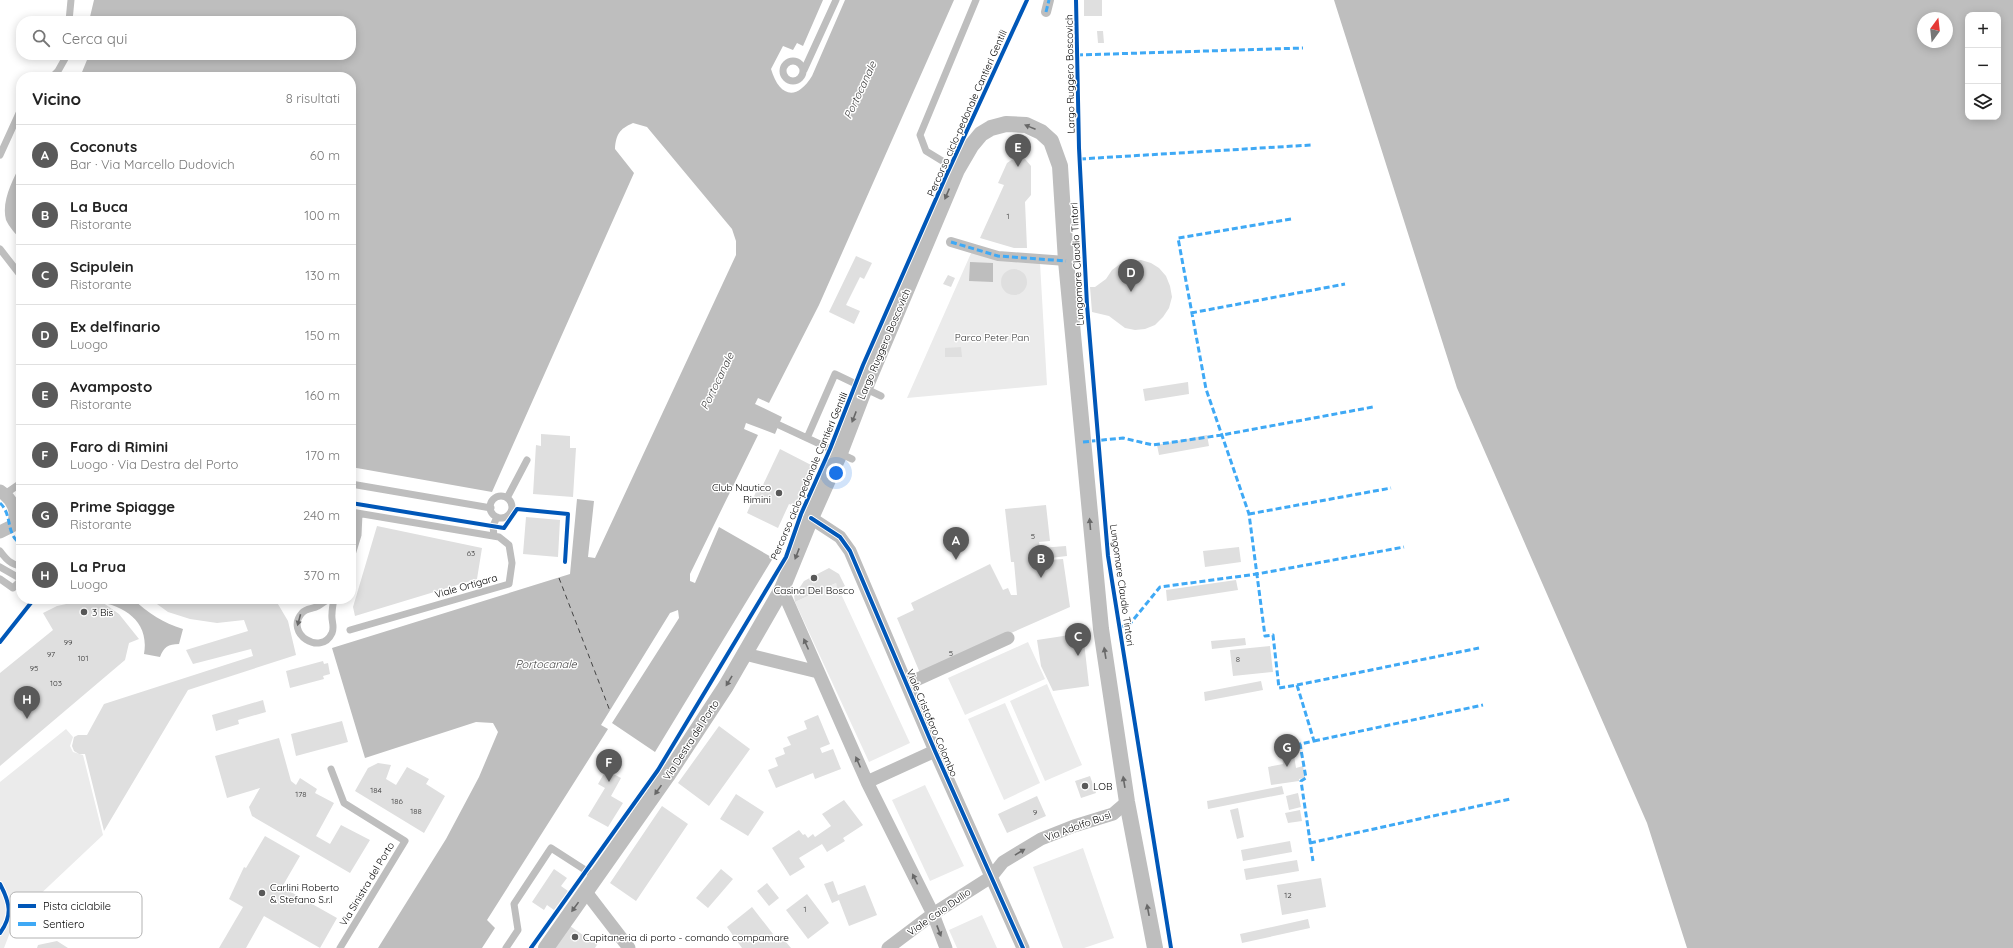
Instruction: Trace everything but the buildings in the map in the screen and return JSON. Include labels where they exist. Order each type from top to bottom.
[{"type":"street","points":[[1046,12],[1049,0]]},
{"type":"street","name":"Largo Ruggero Boscovich","points":[[811,518],[846,456],[865,388],[957,170],[971,146],[981,134],[991,128],[1006,124],[1026,125],[1041,132],[1051,141],[1057,153]]},
{"type":"street","name":"Lungomare Claudio Tintori","points":[[1057,153],[1061,174],[1066,261],[1098,606],[1127,802],[1156,948]]},
{"type":"street","points":[[951,242],[998,256],[1066,261]]},
{"type":"street","points":[[2,493],[16,503]]},
{"type":"street","points":[[0,532],[9,528],[13,524],[16,516]]},
{"type":"street","name":"Via Destra del Porto","points":[[546,948],[667,776],[745,654],[782,588],[811,518]]},
{"type":"street","name":"Viale Cristoforo Colombo","points":[[811,518],[840,537],[850,551],[935,751],[1023,948]]},
{"type":"street","points":[[782,588],[867,782],[933,914],[946,948]]},
{"type":"street","points":[[907,684],[1008,638]]},
{"type":"street","points":[[745,654],[818,672]]},
{"type":"street","name":"Viale Cristoforo Colombo","points":[[867,782],[935,751]]},
{"type":"street","name":"Via Adolfo Busi","points":[[991,877],[1003,862],[1041,839],[1074,826],[1113,814],[1127,802]]},
{"type":"street","name":"Viale Caio Duilio","points":[[888,948],[933,914],[991,877]]},
{"type":"street","points":[[586,892],[629,948]]},
{"type":"lane","points":[[69,16],[71,0]]},
{"type":"lane","points":[[804,70],[836,0]]},
{"type":"lane","points":[[957,170],[926,152],[920,135],[976,0]]},
{"type":"lane","points":[[57,72],[64,60]]},
{"type":"lane","points":[[0,155],[16,120]]},
{"type":"lane","points":[[0,248],[16,269]]},
{"type":"lane","points":[[808,438],[835,374],[881,396]]},
{"type":"lane","points":[[779,425],[846,456]]},
{"type":"lane","points":[[508,498],[527,460]]},
{"type":"lane","points":[[356,485],[491,508]]},
{"type":"lane","points":[[2,493],[16,486]]},
{"type":"lane","points":[[497,497],[508,498],[512,504],[512,511],[504,518],[497,517],[492,513],[492,502],[497,497]]},
{"type":"lane","name":"Viale Ortigara","points":[[350,630],[509,584],[512,563],[509,545],[499,537],[356,513]]},
{"type":"lane","points":[[356,542],[358,535],[359,514]]},
{"type":"lane","points":[[494,536],[493,526],[497,517]]},
{"type":"lane","points":[[0,551],[7,561],[16,565]]},
{"type":"lane","points":[[0,566],[16,576]]},
{"type":"lane","points":[[0,579],[13,588],[16,585]]},
{"type":"lane","points":[[321,604],[317,607],[309,608],[301,613],[298,621],[298,630],[302,638],[309,642],[318,643],[326,640],[332,633],[334,604]]},
{"type":"lane","name":"Via Sinistra del Porto","points":[[331,769],[344,803],[405,841],[340,948]]},
{"type":"lane","points":[[506,948],[518,930],[514,904],[551,848],[596,877]]},
{"type":"green space","name":"Parco Peter Pan","points":[[972,251],[1040,263],[1047,385],[907,398]]},
{"type":"green space","points":[[836,583],[910,743],[869,762],[795,602]]},
{"type":"green space","points":[[1028,642],[1045,679],[965,715],[948,678]]},
{"type":"green space","points":[[1047,684],[1082,765],[1045,781],[1010,701]]},
{"type":"green space","points":[[1005,703],[1040,783],[1004,800],[968,719]]},
{"type":"green space","points":[[66,729],[73,737],[70,746],[73,752],[83,755],[103,835],[43,892],[10,892],[10,932],[4,948],[0,948],[0,782]]},
{"type":"green space","points":[[925,785],[964,866],[930,881],[892,800]]},
{"type":"green space","points":[[1083,848],[1114,938],[1084,948],[1063,948],[1033,867]]},
{"type":"green space","points":[[982,915],[997,948],[957,948],[949,930]]},
{"type":"water","name":"Portocanale","points":[[94,0],[823,0],[803,46],[797,43],[793,50],[783,46],[771,69],[774,78],[783,90],[794,92],[800,90],[812,76],[845,0],[954,0],[819,305],[769,403],[758,398],[755,404],[782,417],[775,434],[746,423],[744,429],[758,435],[690,574],[690,581],[695,583],[719,527],[773,558],[655,752],[612,723],[679,618],[678,610],[670,613],[601,725],[608,729],[487,920],[495,928],[482,948],[378,948],[446,839],[479,777],[498,732],[493,723],[476,722],[365,758],[332,648],[570,574],[577,499],[594,501],[588,557],[595,558],[736,255],[736,241],[732,229],[647,127],[633,123],[624,128],[617,136],[615,149],[634,173],[492,492],[356,468],[356,72],[82,72],[87,60],[356,60],[356,16],[90,16]]},
{"type":"water","points":[[1334,0],[2013,0],[2013,948],[1687,948],[1647,823],[1457,388]]},
{"type":"water","points":[[16,174],[16,234],[7,223],[5,213],[6,198]]},
{"type":"water","points":[[970,262],[993,263],[993,282],[969,281]]},
{"type":"water","points":[[107,604],[138,604],[156,617],[183,629],[179,644],[167,647],[160,657],[144,654],[145,642],[143,632],[138,623],[132,616],[114,606]]},
{"type":"ferry route","points":[[559,578],[610,711]]},
{"type":"marked path","points":[[1046,12],[1049,0]]},
{"type":"marked path","points":[[1077,55],[1303,48]]},
{"type":"marked path","points":[[1080,159],[1311,145]]},
{"type":"marked path","points":[[1291,219],[1178,238],[1206,389],[1249,514],[1265,636],[1273,635],[1279,688],[1297,685],[1314,741],[1300,744],[1306,778],[1301,781],[1313,861]]},
{"type":"marked path","points":[[951,242],[998,256],[1066,261]]},
{"type":"marked path","points":[[1191,313],[1345,284]]},
{"type":"marked path","points":[[1083,442],[1123,438],[1153,445],[1222,435],[1373,407]]},
{"type":"marked path","points":[[1249,514],[1391,488]]},
{"type":"marked path","points":[[0,503],[7,513],[11,530],[16,540]]},
{"type":"marked path","points":[[1119,627],[1129,625],[1160,587],[1257,574],[1404,547]]},
{"type":"marked path","points":[[1297,685],[1479,648]]},
{"type":"marked path","points":[[1314,741],[1483,705]]},
{"type":"marked path","points":[[1310,843],[1510,799]]},
{"type":"cycle path","name":"Percorso ciclo-pedonale Cantieri Gentili","points":[[531,948],[658,770],[786,557],[801,514],[830,449],[863,365],[946,176],[1027,0]]},
{"type":"cycle path","points":[[1076,0],[1079,148],[1087,305],[1108,556],[1171,948]]},
{"type":"cycle path","points":[[356,504],[504,528],[517,509],[568,514],[565,562]]},
{"type":"cycle path","points":[[811,518],[840,537],[850,551],[935,751],[1023,948]]},
{"type":"cycle path","points":[[0,642],[30,604]]},
{"type":"cycle path","points":[[0,884],[6,897],[9,909],[7,920],[0,933]]},
{"type":"place","name":"Avamposto","points":[[1018,167]]},
{"type":"place","name":"Ex delfinario","points":[[1131,292]]},
{"type":"place","name":"Club Nautico Rimini","points":[[779,493]]},
{"type":"place","name":"Coconuts","points":[[956,560]]},
{"type":"place","name":"Casina Del Bosco","points":[[814,578]]},
{"type":"place","name":"La Buca","points":[[1041,578]]},
{"type":"place","name":"3 Bis","points":[[84,612]]},
{"type":"place","name":"Scipulein","points":[[1078,656]]},
{"type":"place","name":"La Prua","points":[[27,719]]},
{"type":"place","name":"Prime Spiagge","points":[[1287,767]]},
{"type":"place","name":"Faro di Rimini","points":[[609,782]]},
{"type":"place","name":"LOB","points":[[1085,786]]},
{"type":"place","name":"Carlini Roberto & Stefano S.r.l","points":[[262,893]]},
{"type":"place","name":"Capitaneria di porto - comando compamare","points":[[575,937]]}]
